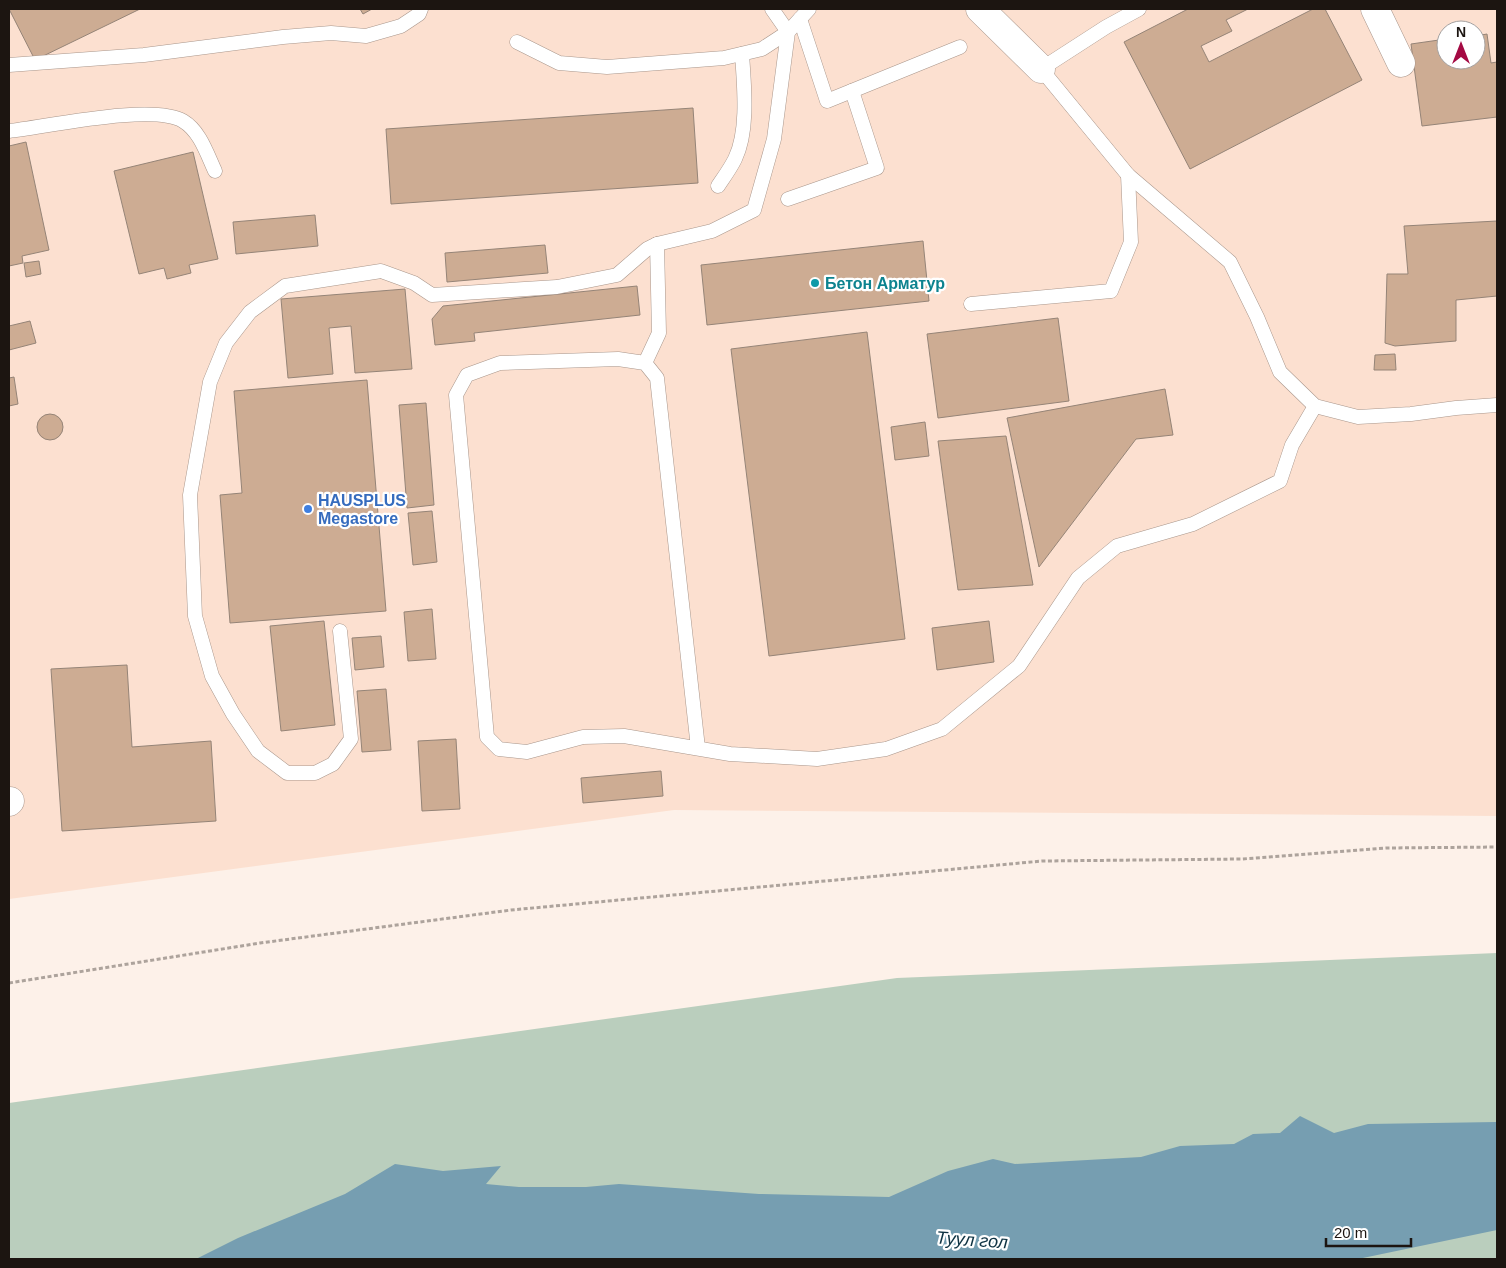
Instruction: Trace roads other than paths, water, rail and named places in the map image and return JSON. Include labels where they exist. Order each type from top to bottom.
[{"type":"street","points":[[980,9],[1041,69]]},
{"type":"street","points":[[1375,9],[1401,63]]},
{"type":"lane","points":[[9,65],[144,55],[283,37],[331,33],[366,36],[401,26],[419,14],[421,9]]},
{"type":"lane","points":[[340,631],[351,740],[332,764],[315,773],[287,773],[258,751],[233,714],[212,676],[195,616],[190,495],[210,382],[226,343],[250,312],[285,286],[381,271],[414,283],[432,295],[556,287],[617,275],[647,248],[712,231],[754,210],[774,139],[788,32],[772,9]]},
{"type":"lane","points":[[1139,9],[1106,27],[1041,69],[1128,175],[1230,262],[1257,317],[1280,372],[1315,406],[1358,417],[1411,414],[1497,405]]},
{"type":"lane","points":[[517,42],[559,63],[607,67],[724,58],[762,49],[788,32],[805,14]]},
{"type":"lane","points":[[805,14],[827,102],[960,48]]},
{"type":"lane","points":[[718,186],[736,158],[743,132],[742,54]]},
{"type":"lane","points":[[788,199],[877,168],[852,91]]},
{"type":"lane","points":[[9,131],[116,115],[167,115],[184,122],[197,133],[215,172]]},
{"type":"lane","points":[[971,304],[1111,291],[1131,242],[1128,175]]},
{"type":"lane","points":[[645,363],[659,333],[657,244]]},
{"type":"lane","points":[[698,748],[657,378],[645,363],[618,359],[500,363],[467,375],[456,395],[487,737],[499,749],[528,752],[583,737],[624,736],[730,754],[817,759],[886,749],[942,729],[1019,666],[1078,578],[1117,546],[1193,524],[1280,481],[1292,445],[1315,406]]},
{"type":"water","name":"Туул гол","points":[[1300,1116],[1334,1133],[1368,1124],[1497,1122],[1497,1230],[1358,1259],[196,1259],[238,1238],[345,1194],[395,1164],[443,1171],[501,1166],[486,1184],[519,1187],[586,1187],[619,1184],[759,1194],[889,1197],[948,1171],[993,1159],[1015,1164],[1141,1157],[1180,1146],[1234,1144],[1253,1134],[1280,1133]]},
{"type":"place","name":"Бетон Арматур","points":[[815,283]]},
{"type":"place","name":"HAUSPLUS Megastore","points":[[308,509]]}]
